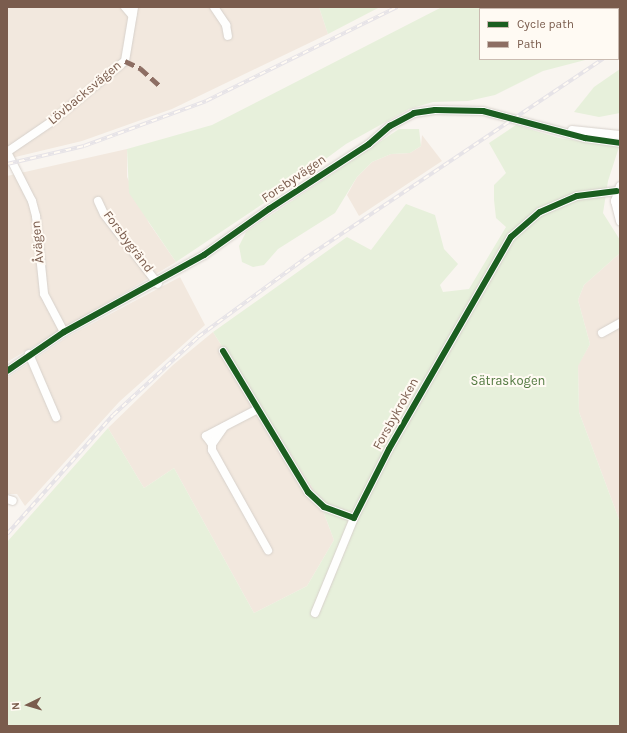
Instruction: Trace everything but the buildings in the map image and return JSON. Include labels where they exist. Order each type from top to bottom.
[{"type":"street","name":"Lövbacksvägen","points":[[7,152],[51,122],[125,61],[133,11],[125,7]]},
{"type":"street","points":[[214,7],[226,25],[228,36]]},
{"type":"street","name":"Forsbyvägen","points":[[7,371],[64,332],[158,284],[414,113],[435,110],[483,111],[585,138],[620,143]]},
{"type":"street","name":"Forsbyvägen","points":[[551,128],[620,135]]},
{"type":"street","name":"Åvägen","points":[[7,152],[32,201],[36,216],[44,294],[64,332]]},
{"type":"street","points":[[618,189],[616,213],[620,221]]},
{"type":"street","name":"Forsbykroken","points":[[315,613],[354,518],[389,449],[510,237],[540,212],[577,196],[618,189]]},
{"type":"street","name":"Forsbygränd","points":[[98,201],[104,214],[158,284]]},
{"type":"street","points":[[602,333],[620,323]]},
{"type":"street","points":[[223,351],[256,410],[308,492],[324,507],[354,518]]},
{"type":"street","points":[[30,354],[56,417]]},
{"type":"street","points":[[256,410],[206,436],[212,444],[212,450],[268,550]]},
{"type":"shaded area","points":[[7,7],[319,7],[328,34],[172,109],[82,141],[7,159]]},
{"type":"shaded area","points":[[422,135],[442,161],[359,216],[347,195],[357,177],[372,162],[391,154],[410,153],[421,146]]},
{"type":"shaded area","points":[[127,149],[127,177],[149,223],[176,262],[7,362],[7,176]]},
{"type":"shaded area","points":[[620,253],[620,522],[579,412],[578,365],[590,344],[578,300],[584,285]]},
{"type":"shaded area","points":[[180,277],[205,325],[119,402],[25,506],[17,494],[7,494],[7,378],[67,337]]},
{"type":"shaded area","points":[[213,332],[317,495],[334,540],[307,586],[254,613],[174,468],[144,488],[108,428],[173,365]]},
{"type":"green space","points":[[319,7],[380,7],[328,34]]},
{"type":"green space","points":[[442,7],[620,7],[619,38],[619,8],[479,8],[479,60],[585,60],[543,71],[495,95],[468,101],[433,102],[409,109],[346,144],[282,191],[176,262],[129,193],[127,149],[212,125]]},
{"type":"green space","points":[[620,69],[620,113],[599,117],[574,112],[594,87]]},
{"type":"green space","name":"Sätraskogen","points":[[516,125],[559,138],[619,147],[608,181],[603,213],[620,240],[620,253],[584,285],[578,300],[590,344],[578,366],[579,412],[620,522],[620,726],[7,726],[7,542],[108,428],[144,488],[174,468],[254,613],[307,586],[334,540],[317,495],[213,332],[347,237],[371,250],[406,204],[435,215],[444,249],[458,264],[440,285],[443,292],[469,289],[506,227],[496,218],[494,185],[506,173],[489,143]]},
{"type":"green space","points":[[399,129],[419,129],[421,146],[410,153],[391,154],[372,162],[357,177],[335,213],[278,249],[264,265],[253,267],[242,262],[239,246],[246,232]]},
{"type":"railway","points":[[7,164],[84,146],[206,101],[397,7]]},
{"type":"railway","points":[[7,534],[113,415],[198,337],[304,259],[602,60]]},
{"type":"marked path","points":[[125,61],[140,68],[161,87]]},
{"type":"cycle path","points":[[7,371],[64,332],[204,255],[269,209],[369,144],[390,126],[414,113],[435,110],[483,111],[585,138],[620,143]]},
{"type":"cycle path","points":[[223,351],[308,492],[324,507],[354,518],[389,449],[511,237],[540,212],[577,196],[617,191]]}]
